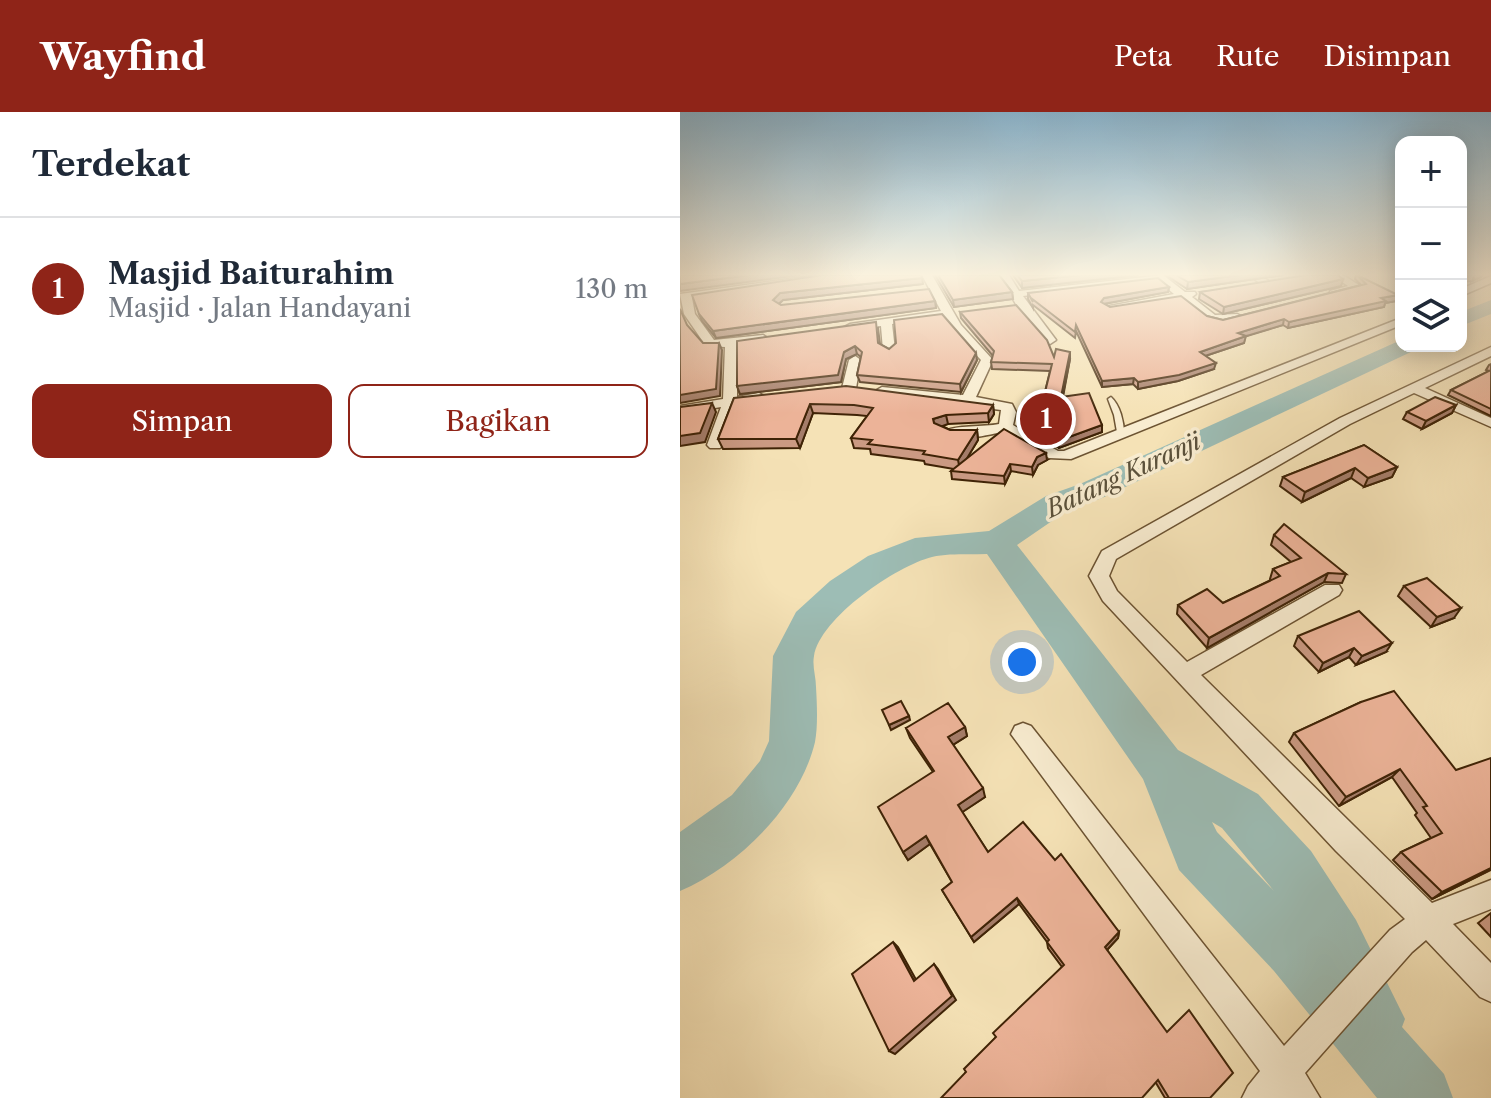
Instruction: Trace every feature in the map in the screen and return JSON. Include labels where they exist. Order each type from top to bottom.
[{"type":"street","points":[[694,321],[706,340],[713,345],[770,338]]},
{"type":"street","points":[[843,328],[894,321]]},
{"type":"street","points":[[952,321],[967,342],[987,360],[968,400]]},
{"type":"street","points":[[1036,321],[1050,340]]},
{"type":"street","points":[[886,322],[889,350]]},
{"type":"street","points":[[945,430],[975,433],[1005,427],[1059,456],[1395,323]]},
{"type":"street","points":[[715,445],[730,402],[731,344]]},
{"type":"street","points":[[1491,351],[1345,421],[1109,555],[1099,576],[1110,596],[1491,986]]},
{"type":"street","points":[[855,360],[842,388],[968,400],[1007,407],[1009,412],[1005,427]]},
{"type":"street","points":[[1416,389],[1491,423]]},
{"type":"street","points":[[680,410],[769,396]]},
{"type":"street","points":[[1186,673],[1332,590]]},
{"type":"street","points":[[1023,734],[1296,1073]]},
{"type":"street","points":[[1260,1098],[1296,1073],[1401,941],[1428,920],[1491,894]]},
{"type":"lane","points":[[1111,399],[1121,432]]},
{"type":"building","points":[[680,321],[685,321],[703,343],[719,343],[716,389],[680,395]]},
{"type":"building","points":[[705,321],[787,321],[713,331]]},
{"type":"building","points":[[894,321],[948,321],[976,353],[960,384],[857,375],[862,352],[855,346],[844,352],[838,375],[737,386],[737,341],[876,322],[878,343],[889,349],[896,343]]},
{"type":"building","points":[[968,321],[1030,321],[1047,340],[1054,357],[1056,349],[1070,352],[1061,397],[1089,393],[1102,425],[1058,441],[1018,417],[1044,396],[1052,364],[991,362],[994,351]]},
{"type":"building","points":[[1061,321],[1277,321],[1238,333],[1246,336],[1200,352],[1216,363],[1179,375],[1138,382],[1134,378],[1102,381],[1076,325],[1075,332]]},
{"type":"building","points":[[1491,370],[1491,409],[1451,390]]},
{"type":"building","points":[[846,386],[993,405],[988,413],[946,415],[933,419],[934,423],[950,430],[977,430],[958,460],[923,454],[925,451],[868,444],[872,440],[851,438],[873,408],[854,405],[810,404],[796,439],[718,439],[734,398]]},
{"type":"building","points":[[1435,397],[1456,405],[1426,421],[1407,412]]},
{"type":"building","points":[[712,403],[700,433],[680,436],[680,407]]},
{"type":"building","points":[[1004,429],[1046,453],[1037,457],[1032,467],[1010,464],[1004,476],[951,471]]},
{"type":"building","points":[[1364,445],[1397,467],[1368,478],[1355,468],[1305,492],[1283,477]]},
{"type":"building","points":[[1284,524],[1346,574],[1328,573],[1209,638],[1178,605],[1207,589],[1223,603],[1280,576],[1273,569],[1301,558],[1274,535]]},
{"type":"building","points":[[1427,578],[1461,608],[1437,617],[1404,586]]},
{"type":"building","points":[[1359,611],[1392,643],[1362,656],[1354,648],[1323,663],[1298,636]]},
{"type":"building","points":[[1394,691],[1456,770],[1491,758],[1491,868],[1442,892],[1401,852],[1442,833],[1400,769],[1346,797],[1294,733],[1361,702]]},
{"type":"building","points":[[901,701],[909,716],[889,725],[882,710]]},
{"type":"building","points":[[948,703],[965,727],[948,737],[983,788],[958,805],[988,852],[1023,822],[1055,860],[1061,854],[1119,932],[1105,947],[1167,1032],[1189,1010],[1233,1073],[1210,1098],[1169,1098],[1158,1080],[1142,1098],[941,1098],[996,1037],[993,1033],[1064,965],[1017,898],[971,937],[942,890],[952,882],[926,836],[903,852],[878,807],[934,771],[906,728]]},
{"type":"building","points":[[893,942],[914,981],[934,964],[952,996],[889,1051],[852,974]]},
{"type":"waterway","name":"Batang Kuranji","points":[[996,542],[1057,503],[1091,491],[1395,351]]},
{"type":"waterway","name":"Batang Kuranji","points":[[680,864],[750,812],[777,777],[792,741],[793,656],[810,623],[843,591],[881,565],[927,546],[996,542]]},
{"type":"waterway","points":[[996,542],[1161,766]]},
{"type":"waterway","points":[[1161,766],[1240,811],[1292,870],[1336,940],[1374,1019]]},
{"type":"waterway","points":[[1161,766],[1198,851],[1295,950],[1420,1098]]},
{"type":"place","name":"Masjid Baiturahim","points":[[1046,419]]}]
